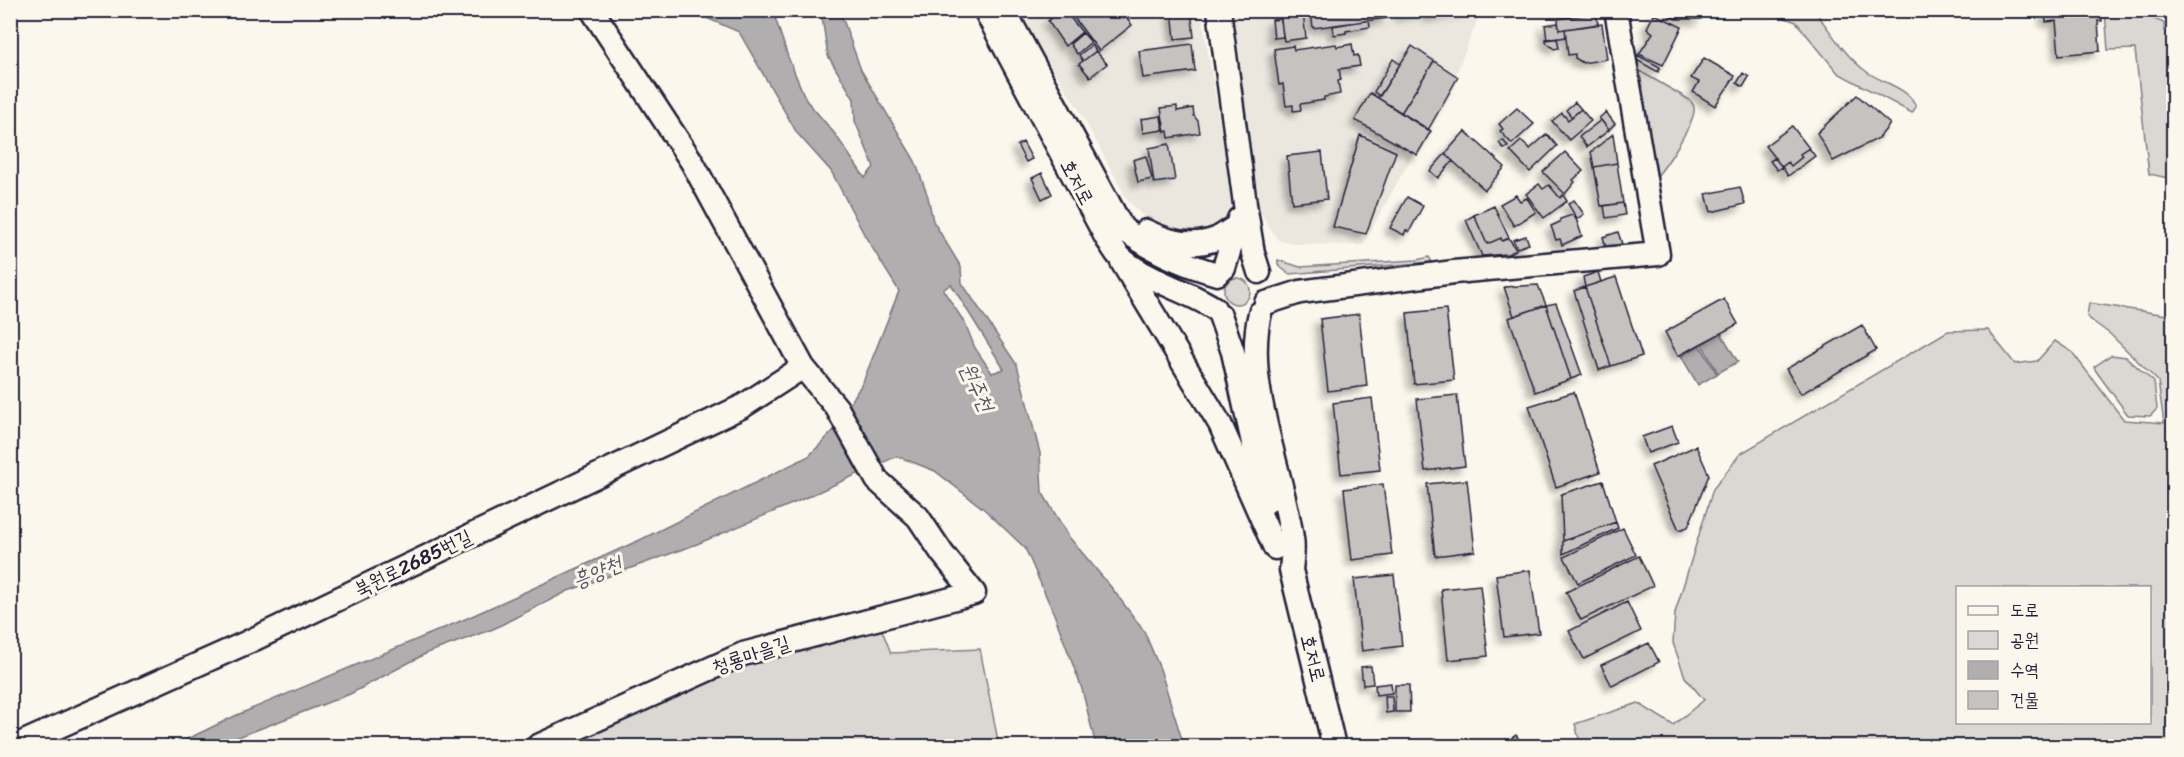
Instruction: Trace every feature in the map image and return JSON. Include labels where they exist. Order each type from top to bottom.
[{"type":"street","points":[[592,10],[692,162],[803,367]]},
{"type":"street","name":"호저로","points":[[985,10],[1118,256],[1138,270],[1198,297],[1217,312]]},
{"type":"street","name":"호저로","points":[[1004,10],[1093,174]]},
{"type":"street","points":[[1219,10],[1245,204],[1253,253],[1262,276],[1263,308],[1255,343],[1256,374],[1293,540],[1291,570]]},
{"type":"street","points":[[1093,174],[1122,228],[1143,245],[1171,258],[1220,271],[1242,264],[1251,267],[1279,289],[1300,292],[1454,272],[1658,254],[1616,10]]},
{"type":"street","points":[[1093,174],[1131,218],[1147,232],[1172,243],[1196,243],[1217,239],[1237,226]]},
{"type":"street","points":[[1245,204],[1220,271],[1210,291],[1233,352],[1275,548]]},
{"type":"street","points":[[1118,256],[1220,424],[1275,548],[1291,570]]},
{"type":"street","points":[[1217,312],[1237,322],[1253,318],[1263,308],[1300,292]]},
{"type":"street","name":"청룡마을길","points":[[538,747],[743,654],[974,593],[942,553],[918,517],[877,480],[837,408],[803,367]]},
{"type":"street","name":"북원로2685번길","points":[[15,747],[248,642],[743,406],[803,367]]},
{"type":"street","name":"호저로","points":[[1291,570],[1334,747]]},
{"type":"shaded area","points":[[1015,11],[1201,11],[1234,206],[1226,222],[1213,228],[1180,234],[1151,224],[1128,201],[1078,108]]},
{"type":"shaded area","points":[[1233,11],[1481,11],[1454,79],[1363,245],[1293,244],[1278,240],[1256,206]]},
{"type":"green space","points":[[1745,11],[1815,11],[1859,66],[1873,76],[1902,90],[1913,100],[1916,107],[1912,113],[1838,73],[1796,22],[1783,17]]},
{"type":"green space","points":[[2105,11],[2134,11],[2164,23],[2164,30],[2173,34],[2173,179],[2149,174],[2135,49],[2108,50]]},
{"type":"green space","points":[[1638,70],[1688,99],[1694,107],[1692,118],[1677,147],[1653,180]]},
{"type":"green space","points":[[1429,257],[1432,262],[1289,274],[1278,265],[1278,260],[1300,267],[1417,260]]},
{"type":"green space","points":[[1237,278],[1246,282],[1250,291],[1246,300],[1237,304],[1228,300],[1224,291],[1228,282]]},
{"type":"green space","points":[[2089,303],[2173,316],[2173,746],[1581,746],[1575,724],[1638,703],[1673,725],[1704,700],[1685,677],[1673,643],[1675,613],[1713,489],[1740,454],[1948,331],[1988,330],[2015,364],[2037,361],[2055,341],[2072,352],[2124,420],[2164,423],[2158,381],[2110,334],[2087,317]]},
{"type":"green space","points":[[2111,355],[2126,357],[2154,382],[2157,409],[2150,416],[2128,415],[2096,371],[2094,367]]},
{"type":"green space","points":[[881,628],[891,653],[980,649],[999,746],[554,746],[708,675]]},
{"type":"water","points":[[662,10],[773,11],[788,57],[806,100],[835,134],[865,178],[874,167],[855,121],[854,99],[828,56],[821,11],[840,11],[861,70],[915,161],[928,197],[933,221],[961,267],[962,283],[1017,365],[1040,453],[1042,492],[1069,537],[1144,631],[1160,669],[1184,746],[1096,746],[1082,689],[1054,614],[1025,548],[985,510],[935,471],[897,456],[697,544],[568,591],[493,629],[427,653],[350,694],[215,746],[173,746],[237,715],[463,620],[642,539],[809,456],[835,429],[863,382],[899,291],[865,236],[831,171],[797,133],[739,32],[702,16]],"holes":[[[951,284],[1004,369],[992,373],[975,348],[965,323],[943,290]]]},
{"type":"water","points":[[1721,333],[1738,362],[1718,373],[1702,344]]},
{"type":"water","points":[[1700,345],[1717,374],[1698,385],[1681,356]]},
{"type":"building","points":[[1064,10],[1082,32],[1065,46],[1048,21]]},
{"type":"building","points":[[1121,10],[1132,25],[1099,51],[1069,11]]},
{"type":"building","points":[[1172,10],[1191,10],[1194,37],[1175,39]]},
{"type":"building","points":[[1311,10],[1386,10],[1387,18],[1313,28]]},
{"type":"building","points":[[1399,10],[1469,10],[1429,17],[1428,11],[1400,16]]},
{"type":"building","points":[[1657,10],[1702,10],[1701,19],[1676,19]]},
{"type":"building","points":[[2045,10],[2101,10],[2102,21],[2098,21],[2100,51],[2059,55],[2056,21],[2046,22]]},
{"type":"building","points":[[1303,12],[1306,38],[1284,41],[1280,15]]},
{"type":"building","points":[[1596,13],[1598,24],[1559,30],[1558,19]]},
{"type":"building","points":[[1654,14],[1682,27],[1663,65],[1639,54],[1653,33],[1647,28]]},
{"type":"building","points":[[1281,19],[1283,37],[1274,38],[1272,20]]},
{"type":"building","points":[[1369,20],[1370,27],[1334,35],[1333,26]]},
{"type":"building","points":[[1558,23],[1559,30],[1565,29],[1566,37],[1547,40],[1545,25]]},
{"type":"building","points":[[1602,24],[1607,59],[1583,63],[1575,58],[1575,54],[1568,55],[1565,29]]},
{"type":"building","points":[[1083,33],[1091,42],[1077,54],[1070,44]]},
{"type":"building","points":[[1557,38],[1559,48],[1554,49],[1546,42],[1546,39]]},
{"type":"building","points":[[1192,44],[1195,71],[1143,78],[1139,51]]},
{"type":"building","points":[[1336,44],[1337,47],[1352,44],[1354,56],[1358,55],[1360,66],[1339,69],[1340,94],[1324,97],[1324,100],[1300,104],[1301,110],[1293,111],[1293,105],[1286,106],[1283,84],[1279,85],[1274,49],[1293,46],[1294,50]]},
{"type":"building","points":[[1092,45],[1096,51],[1083,61],[1079,55]]},
{"type":"building","points":[[1412,46],[1434,61],[1401,113],[1378,98]]},
{"type":"building","points":[[1096,51],[1107,64],[1090,77],[1079,64]]},
{"type":"building","points":[[1637,55],[1660,67],[1658,72],[1635,59]]},
{"type":"building","points":[[1704,58],[1735,76],[1715,106],[1693,92],[1699,82],[1691,78]]},
{"type":"building","points":[[1393,59],[1400,64],[1380,96],[1374,92]]},
{"type":"building","points":[[1434,61],[1458,77],[1428,130],[1401,113]]},
{"type":"building","points":[[1743,73],[1749,77],[1743,87],[1737,83]]},
{"type":"building","points":[[1370,93],[1431,131],[1417,155],[1355,120]]},
{"type":"building","points":[[1857,95],[1890,124],[1879,138],[1833,161],[1817,133]]},
{"type":"building","points":[[1575,102],[1581,109],[1572,117],[1566,110]]},
{"type":"building","points":[[1177,106],[1177,111],[1193,108],[1200,133],[1169,138],[1168,131],[1165,132],[1161,108]]},
{"type":"building","points":[[1517,108],[1534,124],[1512,144],[1500,131],[1503,129],[1499,124]]},
{"type":"building","points":[[1581,109],[1591,121],[1569,140],[1552,121],[1562,113],[1568,120]]},
{"type":"building","points":[[1606,112],[1615,124],[1609,130],[1599,118]]},
{"type":"building","points":[[1161,116],[1163,130],[1143,133],[1141,119]]},
{"type":"building","points":[[1601,120],[1609,130],[1587,147],[1579,137]]},
{"type":"building","points":[[1792,126],[1809,148],[1800,154],[1802,157],[1791,166],[1788,162],[1782,167],[1765,146]]},
{"type":"building","points":[[1465,131],[1505,167],[1485,190],[1445,154]]},
{"type":"building","points":[[1547,134],[1557,146],[1530,172],[1510,151],[1521,141],[1530,149]]},
{"type":"building","points":[[1613,134],[1617,163],[1594,167],[1591,152]]},
{"type":"building","points":[[1360,135],[1396,152],[1366,234],[1333,227]]},
{"type":"building","points":[[1503,140],[1508,147],[1504,149],[1499,143]]},
{"type":"building","points":[[1023,142],[1032,159],[1026,162],[1017,145]]},
{"type":"building","points":[[1169,144],[1175,180],[1154,183],[1149,148]]},
{"type":"building","points":[[1809,148],[1815,156],[1788,176],[1782,167],[1788,162],[1791,166],[1802,157],[1800,154]]},
{"type":"building","points":[[1322,152],[1327,199],[1292,203],[1287,156]]},
{"type":"building","points":[[1565,152],[1583,171],[1573,180],[1575,182],[1565,194],[1543,172]]},
{"type":"building","points":[[1445,154],[1453,161],[1438,178],[1430,171]]},
{"type":"building","points":[[1146,156],[1152,179],[1138,182],[1133,160]]},
{"type":"building","points":[[1775,158],[1782,167],[1777,170],[1770,161]]},
{"type":"building","points":[[1617,163],[1623,203],[1601,206],[1594,167]]},
{"type":"building","points":[[1042,173],[1052,194],[1042,199],[1032,178]]},
{"type":"building","points":[[1539,184],[1543,189],[1549,185],[1560,198],[1563,195],[1567,201],[1544,218],[1526,194]]},
{"type":"building","points":[[1740,187],[1745,204],[1711,212],[1706,194]]},
{"type":"building","points":[[1516,195],[1520,201],[1527,198],[1536,212],[1514,226],[1500,204]]},
{"type":"building","points":[[1407,197],[1423,206],[1409,232],[1406,230],[1404,235],[1390,228]]},
{"type":"building","points":[[1574,200],[1584,214],[1577,219],[1568,204]]},
{"type":"building","points":[[1623,203],[1625,215],[1606,218],[1604,206]]},
{"type":"building","points":[[1494,206],[1509,238],[1502,241],[1501,238],[1487,244],[1474,215]]},
{"type":"building","points":[[1474,215],[1487,244],[1501,238],[1502,241],[1509,238],[1516,250],[1508,254],[1482,256],[1466,220]]},
{"type":"building","points":[[1572,215],[1576,219],[1582,236],[1562,245],[1560,239],[1556,240],[1551,226],[1560,222],[1560,219]]},
{"type":"building","points":[[1618,232],[1622,244],[1606,248],[1603,237]]},
{"type":"building","points":[[1526,236],[1529,244],[1517,248],[1513,240]]},
{"type":"building","points":[[1598,272],[1601,282],[1585,287],[1583,277]]},
{"type":"building","points":[[1616,277],[1642,356],[1611,366],[1585,287]]},
{"type":"building","points":[[1538,285],[1546,305],[1514,316],[1504,287]]},
{"type":"building","points":[[1585,287],[1611,366],[1599,370],[1574,291]]},
{"type":"building","points":[[1724,299],[1738,324],[1678,356],[1665,332]]},
{"type":"building","points":[[1556,303],[1582,375],[1571,379],[1546,305]]},
{"type":"building","points":[[1546,305],[1571,379],[1535,392],[1509,318]]},
{"type":"building","points":[[1446,309],[1454,380],[1414,384],[1407,313]]},
{"type":"building","points":[[1359,314],[1367,386],[1328,391],[1320,319]]},
{"type":"building","points":[[1862,325],[1876,350],[1801,394],[1786,369]]},
{"type":"building","points":[[1574,392],[1600,472],[1556,487],[1529,406]]},
{"type":"building","points":[[1457,395],[1465,466],[1425,471],[1417,399]]},
{"type":"building","points":[[1372,398],[1380,470],[1341,474],[1333,403]]},
{"type":"building","points":[[1672,426],[1678,442],[1648,453],[1642,437]]},
{"type":"building","points":[[1696,446],[1709,475],[1688,527],[1679,530],[1651,466]]},
{"type":"building","points":[[1467,480],[1475,551],[1435,556],[1427,484]]},
{"type":"building","points":[[1603,481],[1616,522],[1563,541],[1561,494]]},
{"type":"building","points":[[1383,484],[1392,555],[1352,560],[1344,489]]},
{"type":"building","points":[[1616,522],[1618,528],[1563,554],[1563,541]]},
{"type":"building","points":[[1623,528],[1636,555],[1578,583],[1564,557]]},
{"type":"building","points":[[1639,556],[1653,586],[1581,620],[1566,592]]},
{"type":"building","points":[[1530,570],[1539,633],[1504,637],[1496,575]]},
{"type":"building","points":[[1394,575],[1402,646],[1362,651],[1354,579]]},
{"type":"building","points":[[1480,585],[1488,656],[1448,660],[1441,589]]},
{"type":"building","points":[[1627,602],[1641,631],[1584,659],[1569,631]]},
{"type":"building","points":[[1649,643],[1659,662],[1612,686],[1601,665]]},
{"type":"building","points":[[1371,666],[1373,684],[1363,685],[1361,667]]},
{"type":"building","points":[[1391,683],[1392,693],[1376,695],[1375,685]]},
{"type":"building","points":[[1395,685],[1409,685],[1410,712],[1395,712]]},
{"type":"building","points":[[1385,696],[1392,696],[1393,712],[1386,713]]},
{"type":"building","points":[[1516,735],[1523,745],[1500,746]]},
{"type":"water label","name":"원주천","points":[[977,387]]},
{"type":"water label","name":"흥양천","points":[[597,572]]}]
